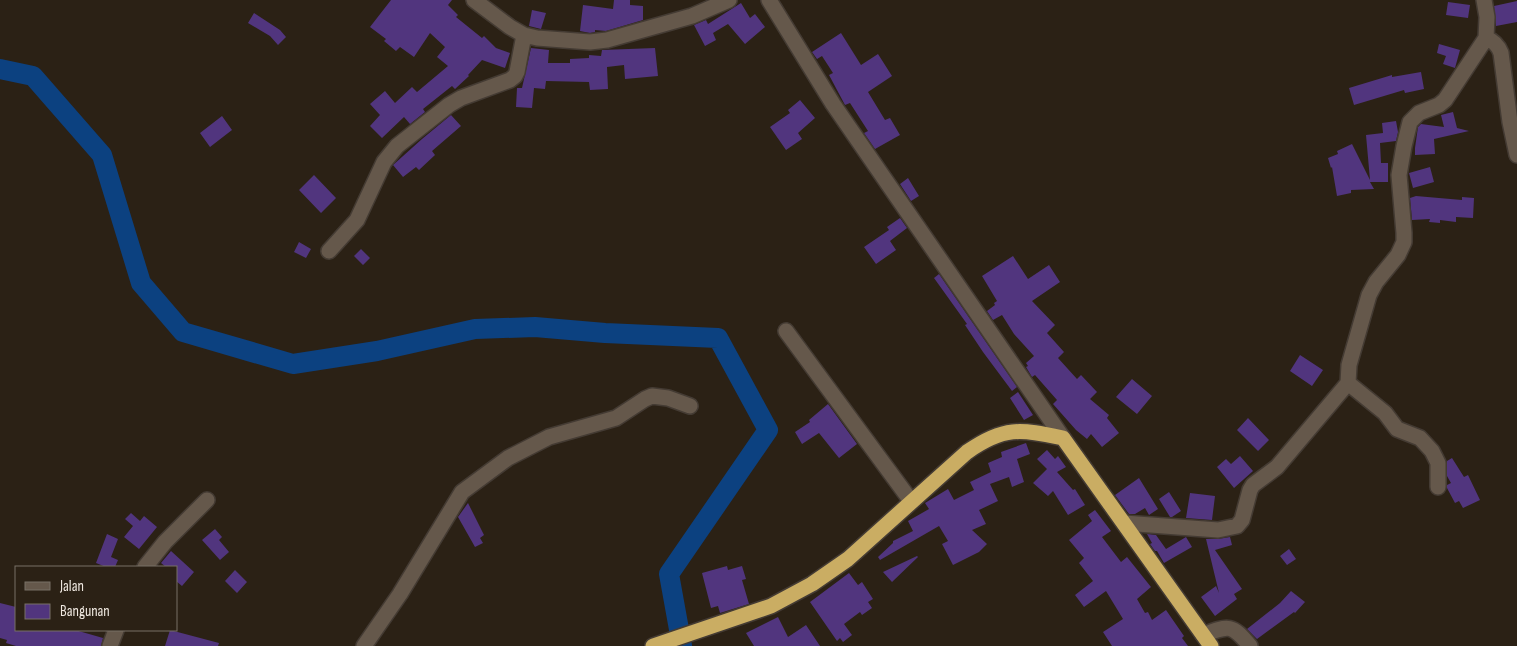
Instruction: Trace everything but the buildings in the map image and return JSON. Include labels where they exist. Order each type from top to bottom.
[{"type":"highway","points":[[653,646],[772,606],[812,584],[848,559],[967,452],[985,439],[1019,430],[1063,438],[1207,640]]},
{"type":"street","points":[[474,0],[510,28],[524,35],[537,38],[590,42],[607,40],[692,16],[729,0]]},
{"type":"street","points":[[1124,524],[1218,530],[1237,526],[1242,520],[1253,485],[1277,467],[1348,384],[1350,359],[1369,295],[1376,282],[1398,255],[1404,242],[1399,175],[1410,122],[1419,113],[1444,100],[1486,38],[1487,17],[1484,0]]},
{"type":"street","points":[[771,1],[833,104],[1063,438]]},
{"type":"street","points":[[329,251],[357,220],[384,162],[397,146],[449,104],[510,80],[515,76],[524,35]]},
{"type":"street","points":[[1486,38],[1498,45],[1501,53],[1510,122],[1517,155]]},
{"type":"street","points":[[786,331],[911,501]]},
{"type":"street","points":[[1348,384],[1385,413],[1397,429],[1420,438],[1432,451],[1438,463],[1438,487]]},
{"type":"street","points":[[364,646],[400,594],[462,492],[508,458],[549,437],[616,418],[652,396],[668,398],[690,406]]},
{"type":"street","points":[[146,566],[165,542],[208,500]]},
{"type":"street","points":[[1207,640],[1222,628],[1235,630],[1250,646]]},
{"type":"street","points":[[110,646],[116,631]]},
{"type":"waterway","points":[[0,69],[33,76],[102,155],[141,283],[183,332],[293,364],[377,351],[475,329],[535,327],[605,333],[718,338],[768,430],[669,574],[682,646]]}]
